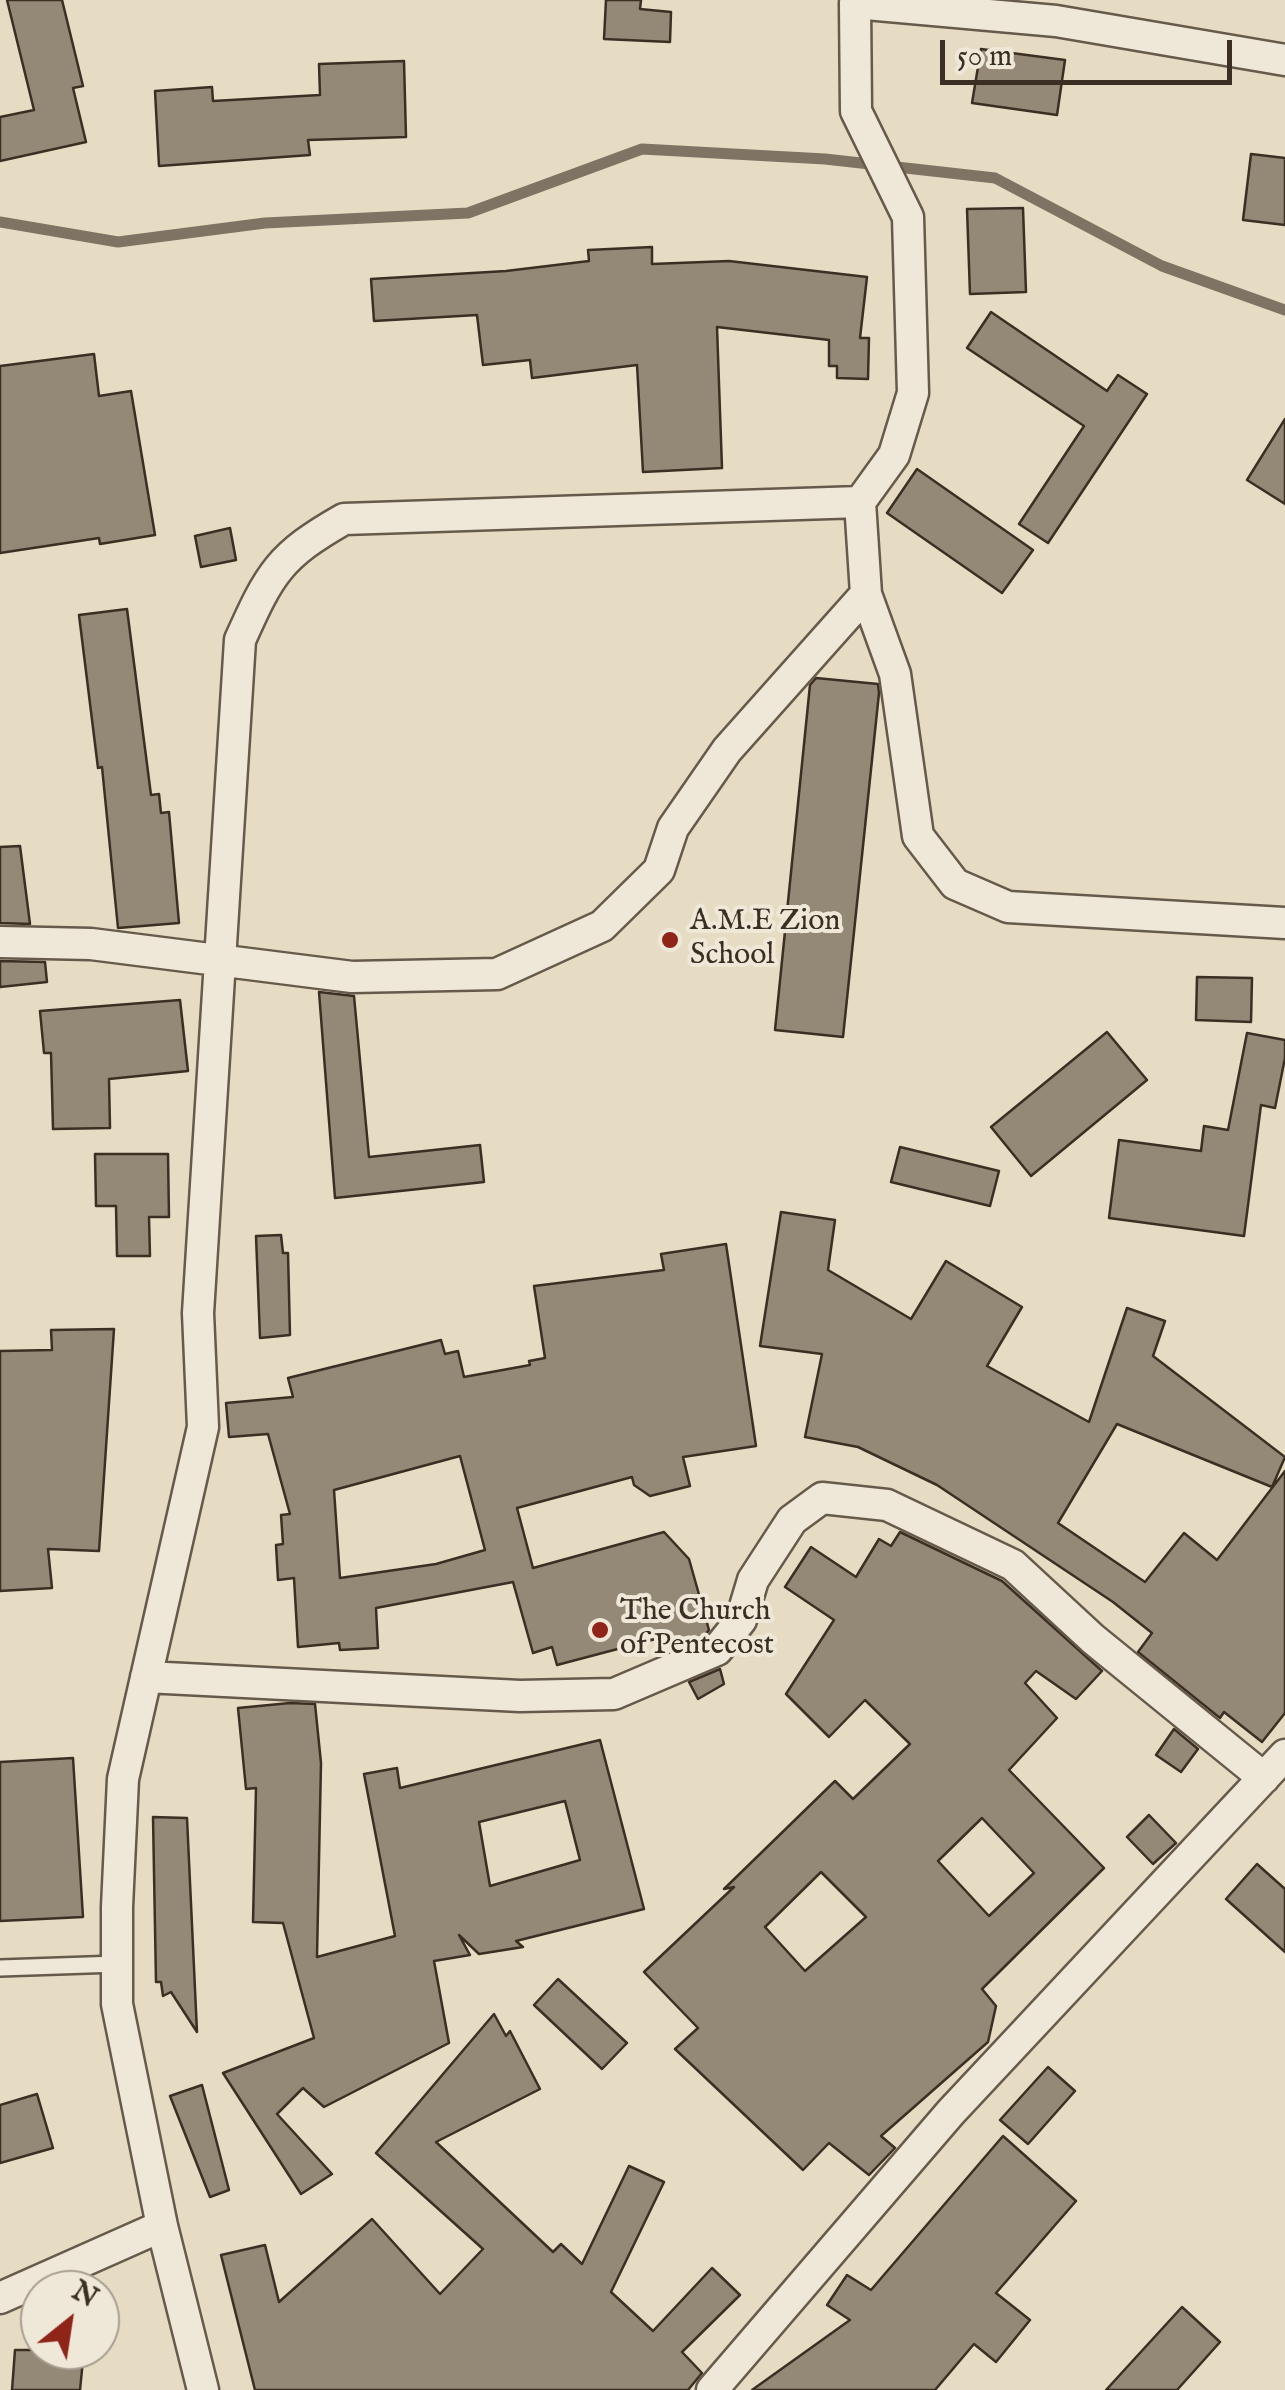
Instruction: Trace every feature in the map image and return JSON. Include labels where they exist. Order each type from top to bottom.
[{"type":"street","points":[[1285,60],[1056,21],[851,1],[856,112],[908,217],[913,393],[894,455],[860,502],[866,594],[895,674],[918,836],[955,884],[1008,907],[1285,923]]},
{"type":"street","points":[[203,2390],[162,2226],[117,2004],[117,1964],[123,1779],[203,1427],[198,1313],[240,640],[266,580],[297,546],[344,518],[860,502]]},
{"type":"street","points":[[0,942],[91,944],[352,977],[496,974],[602,926],[659,870],[673,828],[727,750],[866,594]]},
{"type":"street","points":[[146,1676],[520,1696],[614,1694],[717,1650],[740,1620],[753,1580],[792,1520],[822,1498],[887,1505],[1013,1565],[1092,1639],[1264,1778]]},
{"type":"street","points":[[712,2390],[952,2112],[1285,1755]]},
{"type":"street","points":[[0,2298],[162,2226]]},
{"type":"lane","points":[[0,1968],[117,1964]]},
{"type":"building","points":[[7,0],[62,0],[83,86],[73,88],[86,142],[0,161],[0,117],[34,110]]},
{"type":"building","points":[[606,0],[641,0],[640,9],[671,12],[670,42],[604,39]]},
{"type":"building","points":[[981,49],[1065,60],[1057,115],[972,103]]},
{"type":"building","points":[[404,61],[406,137],[308,140],[310,155],[159,166],[155,91],[212,87],[213,101],[320,95],[319,64]]},
{"type":"building","points":[[1251,154],[1285,158],[1285,225],[1243,220]]},
{"type":"building","points":[[1023,208],[1026,292],[970,294],[967,209]]},
{"type":"building","points":[[652,247],[652,264],[729,261],[867,277],[860,338],[869,338],[868,379],[837,378],[837,366],[829,366],[829,340],[717,327],[722,468],[643,472],[637,365],[532,378],[530,360],[483,365],[477,315],[374,321],[371,279],[506,271],[589,261],[588,250]]},
{"type":"building","points":[[991,312],[1107,391],[1118,375],[1147,394],[1048,543],[1019,524],[1084,426],[967,348]]},
{"type":"building","points":[[94,354],[99,396],[131,391],[155,535],[100,544],[99,538],[0,553],[0,366]]},
{"type":"building","points":[[1285,419],[1285,504],[1247,480]]},
{"type":"building","points":[[917,469],[1033,550],[1002,593],[887,513]]},
{"type":"building","points":[[230,528],[236,560],[201,567],[195,536]]},
{"type":"building","points":[[127,609],[151,795],[159,794],[161,813],[169,812],[179,923],[118,928],[102,767],[98,768],[79,615]]},
{"type":"building","points":[[816,678],[878,684],[879,693],[843,1037],[775,1030],[810,685]]},
{"type":"building","points":[[20,846],[30,924],[0,923],[0,847]]},
{"type":"building","points":[[0,961],[45,962],[47,982],[0,987]]},
{"type":"building","points":[[1197,977],[1252,978],[1251,1022],[1196,1020]]},
{"type":"building","points":[[319,992],[354,996],[369,1157],[480,1145],[484,1182],[335,1198]]},
{"type":"building","points":[[180,1000],[188,1071],[109,1079],[110,1128],[53,1129],[51,1053],[44,1053],[40,1011]]},
{"type":"building","points":[[1107,1032],[1147,1080],[1031,1176],[991,1127]]},
{"type":"building","points":[[1247,1033],[1285,1040],[1285,1058],[1275,1108],[1261,1105],[1244,1236],[1109,1218],[1119,1140],[1201,1151],[1204,1126],[1228,1130]]},
{"type":"building","points":[[900,1147],[999,1171],[990,1206],[891,1182]]},
{"type":"building","points":[[95,1154],[168,1154],[169,1217],[149,1217],[150,1256],[117,1256],[116,1206],[96,1206]]},
{"type":"building","points":[[781,1212],[835,1220],[828,1270],[911,1319],[946,1261],[1022,1307],[987,1366],[1089,1422],[1127,1308],[1165,1321],[1153,1356],[1285,1457],[1272,1487],[1117,1424],[1058,1523],[1145,1582],[1184,1533],[1217,1560],[1285,1471],[1285,1713],[1262,1742],[1224,1712],[1220,1718],[1138,1652],[1152,1633],[1113,1602],[937,1485],[858,1447],[805,1437],[822,1354],[760,1346]]},
{"type":"building","points":[[281,1235],[283,1253],[288,1253],[290,1335],[260,1338],[256,1236]]},
{"type":"building","points":[[726,1244],[756,1446],[683,1457],[690,1486],[650,1496],[634,1485],[632,1477],[517,1508],[533,1568],[664,1532],[689,1559],[709,1630],[705,1635],[670,1650],[663,1637],[557,1665],[552,1647],[533,1653],[513,1582],[376,1608],[378,1648],[340,1650],[339,1643],[298,1647],[294,1578],[278,1580],[276,1545],[283,1544],[281,1515],[290,1514],[268,1434],[229,1437],[226,1403],[293,1397],[288,1378],[441,1340],[445,1354],[458,1351],[464,1377],[530,1365],[529,1361],[545,1358],[534,1286],[664,1270],[661,1254]],"holes":[[[460,1456],[485,1550],[436,1564],[340,1578],[334,1490]]]},
{"type":"building","points":[[114,1329],[99,1551],[48,1549],[52,1588],[0,1591],[0,1351],[52,1350],[51,1330]]},
{"type":"building","points":[[900,1532],[1002,1581],[1102,1671],[1076,1699],[1036,1671],[1025,1683],[1057,1718],[1009,1770],[1104,1868],[982,1989],[996,2006],[988,2042],[881,2136],[895,2148],[869,2175],[829,2143],[803,2170],[675,2049],[698,2028],[644,1972],[734,1887],[724,1889],[835,1781],[853,1799],[910,1744],[865,1700],[829,1737],[786,1694],[834,1620],[785,1587],[811,1547],[856,1577],[879,1539],[891,1546]],"holes":[[[982,1818],[1034,1873],[989,1916],[938,1861]],[[821,1872],[866,1917],[805,1971],[765,1927]]]},
{"type":"building","points":[[720,1669],[724,1684],[698,1699],[689,1682]]},
{"type":"building","points":[[315,1704],[321,1763],[317,1957],[395,1936],[364,1774],[397,1768],[400,1788],[600,1740],[644,1909],[516,1941],[523,1947],[479,1954],[459,1935],[470,1955],[434,1961],[449,2043],[324,2107],[303,2088],[277,2114],[332,2174],[301,2194],[223,2073],[314,2038],[283,1923],[253,1922],[256,1788],[246,1789],[238,1708]],"holes":[[[565,1801],[580,1860],[490,1886],[479,1822]]]},
{"type":"building","points":[[1174,1729],[1198,1749],[1181,1772],[1156,1755]]},
{"type":"building","points":[[73,1758],[83,1917],[0,1921],[0,1762]]},
{"type":"building","points":[[1149,1815],[1176,1843],[1153,1864],[1127,1837]]},
{"type":"building","points":[[153,1817],[187,1818],[197,2032],[171,1992],[163,1996],[161,1982],[156,1982]]},
{"type":"building","points":[[1257,1864],[1285,1889],[1285,1952],[1226,1899]]},
{"type":"building","points":[[558,1979],[627,2043],[602,2069],[534,2005]]},
{"type":"building","points":[[494,2014],[506,2036],[510,2031],[540,2089],[436,2142],[553,2252],[561,2244],[582,2264],[629,2166],[664,2182],[611,2292],[653,2331],[712,2268],[740,2295],[682,2352],[702,2373],[688,2390],[255,2390],[221,2255],[265,2245],[279,2302],[372,2219],[440,2294],[483,2249],[376,2153]]},
{"type":"building","points":[[1048,2067],[1075,2091],[1028,2144],[1000,2120]]},
{"type":"building","points":[[202,2085],[229,2190],[210,2197],[170,2096]]},
{"type":"building","points":[[37,2094],[53,2148],[0,2163],[0,2105]]},
{"type":"building","points":[[1003,2136],[1076,2201],[996,2293],[1030,2320],[996,2362],[974,2344],[935,2390],[752,2390],[850,2320],[827,2305],[847,2275],[871,2290]]},
{"type":"building","points":[[1182,2307],[1220,2342],[1177,2390],[1106,2390]]},
{"type":"building","points":[[15,2350],[20,2350],[20,2370],[82,2370],[80,2390],[12,2390]]},
{"type":"waterway","points":[[0,222],[118,242],[265,223],[468,213],[642,149],[825,159],[995,178],[1162,266],[1285,310]]},
{"type":"place","name":"A.M.E Zion School","points":[[670,940]]},
{"type":"place","name":"The Church of Pentecost","points":[[600,1630]]}]
